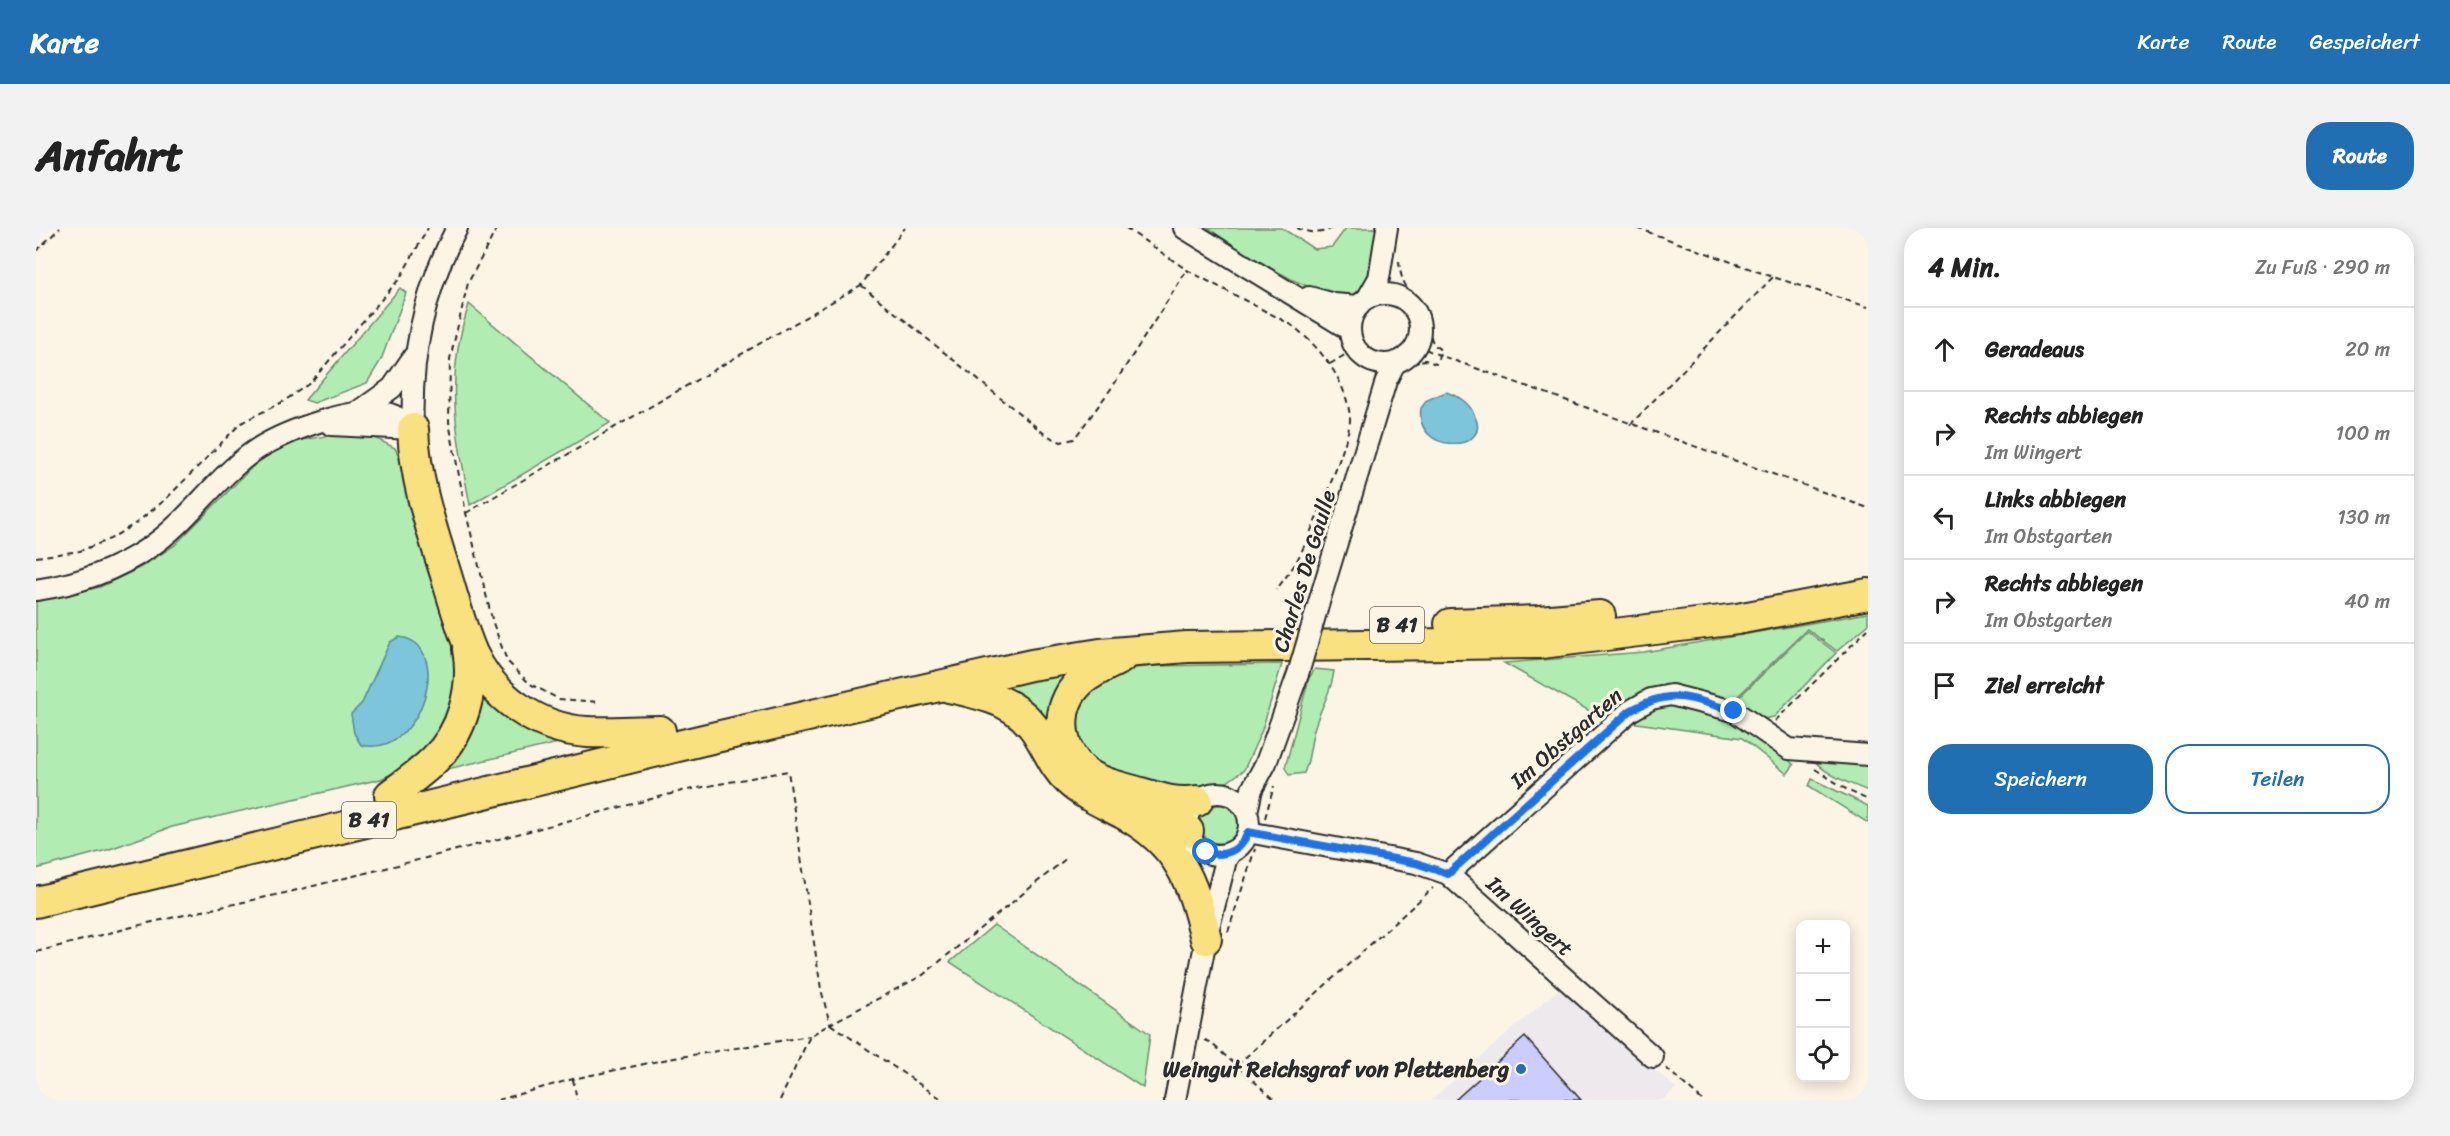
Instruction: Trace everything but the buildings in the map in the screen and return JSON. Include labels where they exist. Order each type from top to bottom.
[{"type":"highway","name":"B 41","points":[[413,429],[415,454],[425,504],[467,640],[481,669],[501,693],[540,720],[586,732],[660,731]]},
{"type":"highway","name":"B 41","points":[[36,881],[390,795],[1035,644],[1109,633],[1195,627],[1549,620],[1640,613],[1733,600],[1868,573]]},
{"type":"highway","name":"B 41","points":[[36,902],[938,684],[1031,665],[1137,650],[1541,643],[1737,619],[1868,594]]},
{"type":"highway","name":"B 41","points":[[390,795],[434,760],[456,729],[464,709],[470,681],[467,640]]},
{"type":"highway","name":"B 41","points":[[1137,650],[1088,675],[1074,689],[1063,715],[1065,744],[1075,762],[1100,780],[1172,802],[1209,797]]},
{"type":"highway","name":"B 41","points":[[938,684],[990,696],[1019,711],[1034,727],[1062,774],[1076,787],[1152,832],[1176,857],[1216,937]]},
{"type":"highway","name":"B 41","points":[[1093,797],[1169,816],[1194,840]]},
{"type":"street","name":"B 41","points":[[413,429],[416,351],[432,287],[457,228]]},
{"type":"street","points":[[1184,228],[1268,281],[1382,364],[1395,363],[1408,356],[1416,345],[1419,321],[1412,307],[1400,298],[1383,295],[1363,303],[1320,301],[1268,281]]},
{"type":"street","points":[[1358,346],[1352,317],[1379,278],[1388,228]]},
{"type":"street","points":[[1388,228],[1392,268],[1400,298]]},
{"type":"street","name":"Charles De Gaulle","points":[[1358,346],[1375,385],[1373,425]]},
{"type":"street","points":[[356,413],[392,388],[416,351]]},
{"type":"street","name":"Charles De Gaulle","points":[[1251,826],[1252,789],[1278,730],[1298,674],[1386,381],[1395,363]]},
{"type":"street","points":[[36,590],[95,576],[134,558],[189,516],[248,455],[273,439],[356,413],[393,415],[413,429]]},
{"type":"street","points":[[316,424],[413,429]]},
{"type":"street","name":"Im Obstgarten","points":[[1448,874],[1630,711],[1651,699],[1671,695],[1734,711],[1789,749],[1868,754]]},
{"type":"street","name":"Charles De Gaulle","points":[[1209,797],[1232,788],[1246,776],[1278,730]]},
{"type":"street","points":[[1176,1100],[1187,1036],[1216,937],[1226,860],[1231,852],[1243,842],[1251,826],[1236,799],[1209,797],[1189,815],[1194,840],[1209,869],[1216,937]]},
{"type":"street","name":"Im Wingert","points":[[1251,826],[1416,863],[1448,874],[1653,1058]]},
{"type":"street","points":[[1194,840],[1212,854],[1231,852]]},
{"type":"path","points":[[36,251],[60,228]]},
{"type":"path","points":[[36,557],[80,551],[110,539],[136,523],[165,500],[241,423],[284,401],[310,383],[400,278],[428,228]]},
{"type":"path","points":[[497,228],[468,283],[450,359],[449,422],[466,513],[492,623],[507,661],[530,684],[559,699],[599,702]]},
{"type":"path","points":[[466,513],[861,285],[905,228]]},
{"type":"path","points":[[1126,228],[1187,270],[1290,324],[1304,334],[1329,364],[1343,388],[1351,420],[1342,455],[1296,562],[1276,590]]},
{"type":"path","points":[[1298,228],[1310,233],[1326,232],[1332,228]]},
{"type":"path","points":[[1637,228],[1773,277],[1868,307]]},
{"type":"path","points":[[861,285],[1046,435],[1061,442],[1074,439],[1113,386],[1187,270]]},
{"type":"path","points":[[1629,425],[1773,277]]},
{"type":"path","points":[[1416,345],[1629,425],[1868,508]]},
{"type":"path","points":[[1329,364],[1358,346]]},
{"type":"path","points":[[1764,731],[1868,629]]},
{"type":"path","points":[[1815,768],[1840,786],[1868,800]]},
{"type":"path","points":[[36,952],[148,923],[411,862],[682,791],[788,771],[821,989],[830,1024],[943,1100]]},
{"type":"path","points":[[1216,937],[1251,826],[1275,782]]},
{"type":"path","points":[[498,1100],[573,1079],[668,1059],[810,1036],[923,975],[1068,857]]},
{"type":"path","points":[[1237,1065],[1448,874]]},
{"type":"path","points":[[780,1100],[810,1036]]},
{"type":"path","points":[[1187,1036],[1210,1042],[1275,1100]]},
{"type":"path","points":[[1653,1058],[1702,1100]]},
{"type":"path","points":[[573,1079],[577,1100]]},
{"type":"shaded area","points":[[1559,989],[1676,1088],[1663,1100],[1431,1100]]},
{"type":"green space","points":[[1208,228],[1282,228],[1314,249],[1332,247],[1346,228],[1376,228],[1371,275],[1361,291],[1354,297],[1326,294],[1293,280],[1252,258]]},
{"type":"green space","points":[[400,288],[406,293],[381,360],[367,383],[314,403],[305,400]]},
{"type":"green space","points":[[469,304],[610,423],[470,505],[460,452],[455,404],[457,356]]},
{"type":"green space","points":[[333,435],[375,438],[395,448],[407,474],[446,603],[463,690],[423,759],[381,779],[172,827],[107,850],[36,869],[36,601],[100,587],[141,567],[175,545],[260,459],[295,441]]},
{"type":"green space","points":[[1868,613],[1868,625],[1837,651],[1807,629],[1734,700],[1735,718],[1761,735],[1794,765],[1787,774],[1742,738],[1602,718],[1504,663],[1644,652]]},
{"type":"green space","points":[[1807,631],[1836,653],[1774,717],[1762,719],[1737,708],[1735,701]]},
{"type":"green space","points":[[1282,664],[1262,730],[1244,770],[1227,782],[1214,784],[1188,794],[1104,771],[1077,749],[1076,702],[1087,687],[1125,669],[1153,666]]},
{"type":"green space","points":[[1082,667],[1055,735],[996,688]]},
{"type":"green space","points":[[1315,669],[1334,671],[1333,679],[1316,723],[1304,773],[1289,775],[1285,768],[1309,678]]},
{"type":"green space","points":[[480,685],[575,739],[431,773]]},
{"type":"green space","points":[[1811,756],[1868,759],[1868,791],[1829,773]]},
{"type":"green space","points":[[1812,779],[1868,806],[1868,823],[1809,786]]},
{"type":"green space","points":[[1219,805],[1233,810],[1238,824],[1233,838],[1219,843],[1205,838],[1200,824],[1205,810]]},
{"type":"green space","points":[[994,925],[1150,1034],[1143,1088],[950,962]]},
{"type":"water","points":[[1446,392],[1465,402],[1471,409],[1476,419],[1477,430],[1472,438],[1451,444],[1439,441],[1428,434],[1422,423],[1421,408],[1427,400]]},
{"type":"water","points":[[399,637],[416,644],[425,658],[428,677],[424,698],[415,719],[401,735],[383,745],[361,745],[354,733],[351,714],[362,703],[390,642]]},
{"type":"place","name":"Weingut Reichsgraf von Plettenberg","points":[[1521,1069]]},
{"type":"route","points":[[1206,852],[1212,854],[1231,852],[1243,842],[1248,832],[1416,863],[1448,874],[1630,711],[1651,699],[1671,695],[1734,711]]}]
